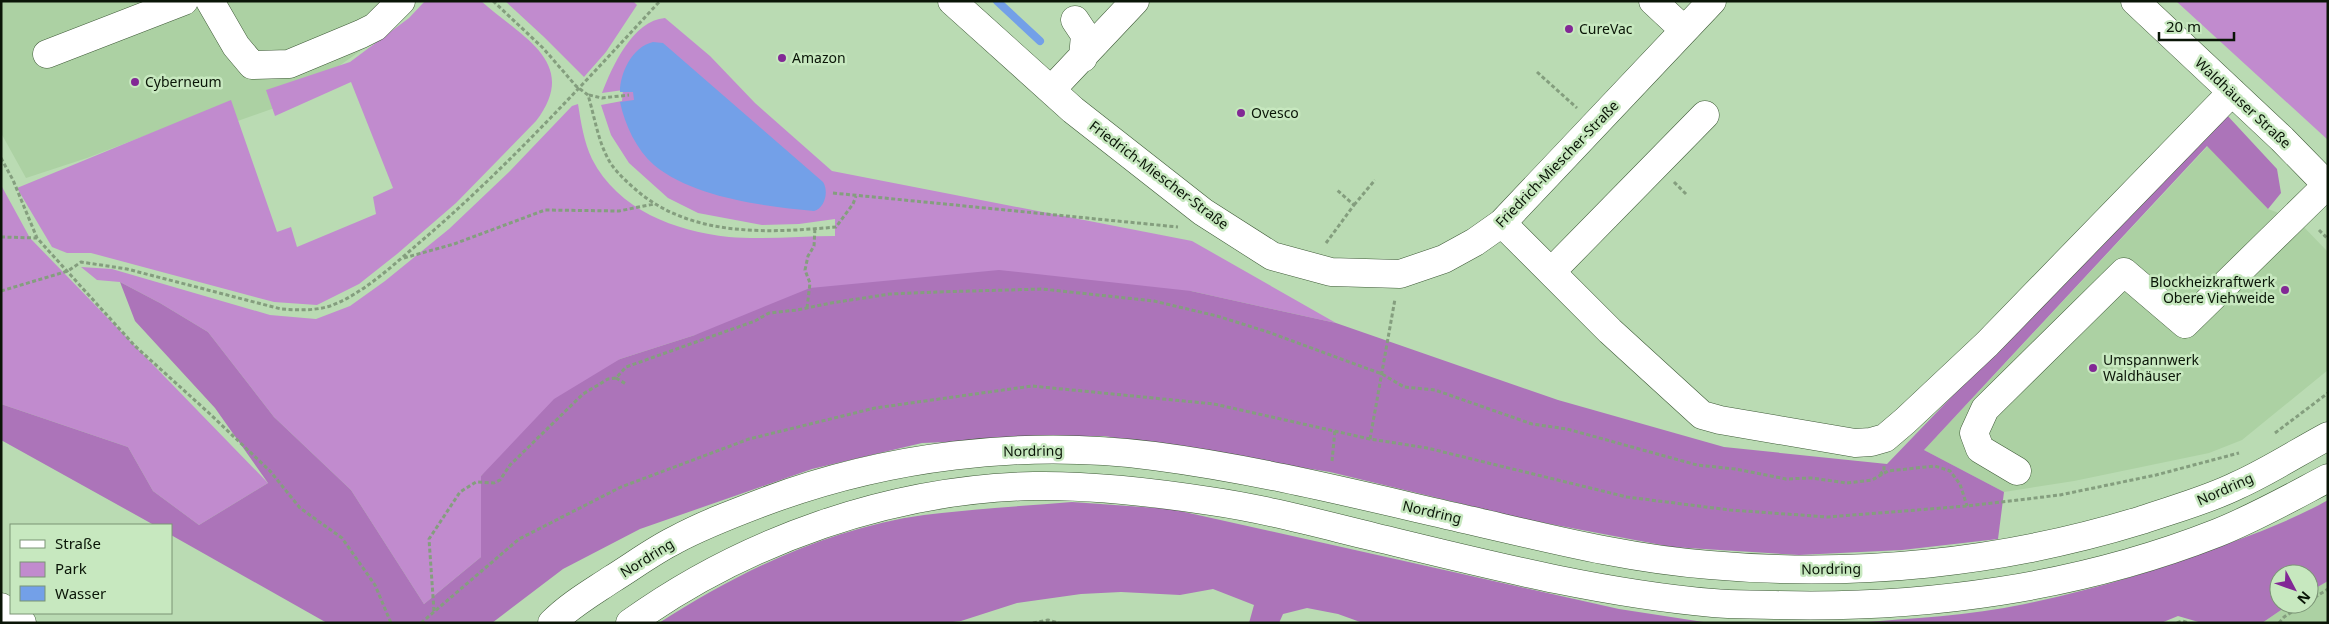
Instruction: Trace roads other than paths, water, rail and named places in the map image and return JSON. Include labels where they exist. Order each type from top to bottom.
[{"type":"street","points":[[47,54],[184,1]]},
{"type":"street","points":[[210,1],[236,46],[252,65],[289,64],[361,34],[375,27],[401,1]]},
{"type":"street","name":"Friedrich-Miescher-Straße","points":[[952,1],[1051,90],[1203,212],[1272,256],[1331,272],[1400,274],[1444,259],[1475,242],[1502,223],[1712,1]]},
{"type":"street","points":[[1051,90],[1136,1]]},
{"type":"street","points":[[1653,1],[1684,30]]},
{"type":"street","name":"Waldhäuser Straße","points":[[2017,471],[1980,449],[1974,433],[1985,409],[2124,272],[2185,324],[2327,186],[2282,139],[2135,1]]},
{"type":"street","points":[[1075,20],[1085,35],[1083,58]]},
{"type":"street","points":[[1502,223],[1610,331],[1702,414],[1720,420],[1855,443],[1871,442],[1885,438],[1987,344],[2232,92]]},
{"type":"street","points":[[1551,272],[1705,115]]},
{"type":"street","name":"Nordring","points":[[552,623],[579,600],[675,540],[734,513],[775,497],[860,473],[928,459],[966,454],[1062,449],[1150,455],[1239,469],[1611,552],[1710,565],[1800,570],[1934,563],[1999,554],[2080,538],[2186,506],[2238,485],[2328,436]]},
{"type":"street","points":[[630,623],[680,590],[730,562],[824,524],[912,500],[973,491],[1032,486],[1136,490],[1213,501],[1290,516],[1508,569],[1620,591],[1715,604],[1830,606],[1938,599],[2019,588],[2096,571],[2218,532],[2328,478]]},
{"type":"street","points":[[10,614],[22,623]]},
{"type":"water","points":[[653,42],[663,43],[823,182],[826,194],[821,206],[814,211],[752,203],[709,193],[670,176],[654,165],[642,152],[632,136],[620,102],[634,100],[633,92],[620,92],[625,69],[639,49]]},
{"type":"waterway","points":[[997,1],[1040,41]]},
{"type":"place","name":"CureVac","points":[[1569,29]]},
{"type":"place","name":"Amazon","points":[[782,58]]},
{"type":"place","name":"Cyberneum","points":[[135,82]]},
{"type":"place","name":"Ovesco","points":[[1241,113]]},
{"type":"place","name":"Blockheizkraftwerk Obere Viehweide","points":[[2285,290]]},
{"type":"place","name":"Umspannwerk Waldhäuser","points":[[2093,368]]}]
